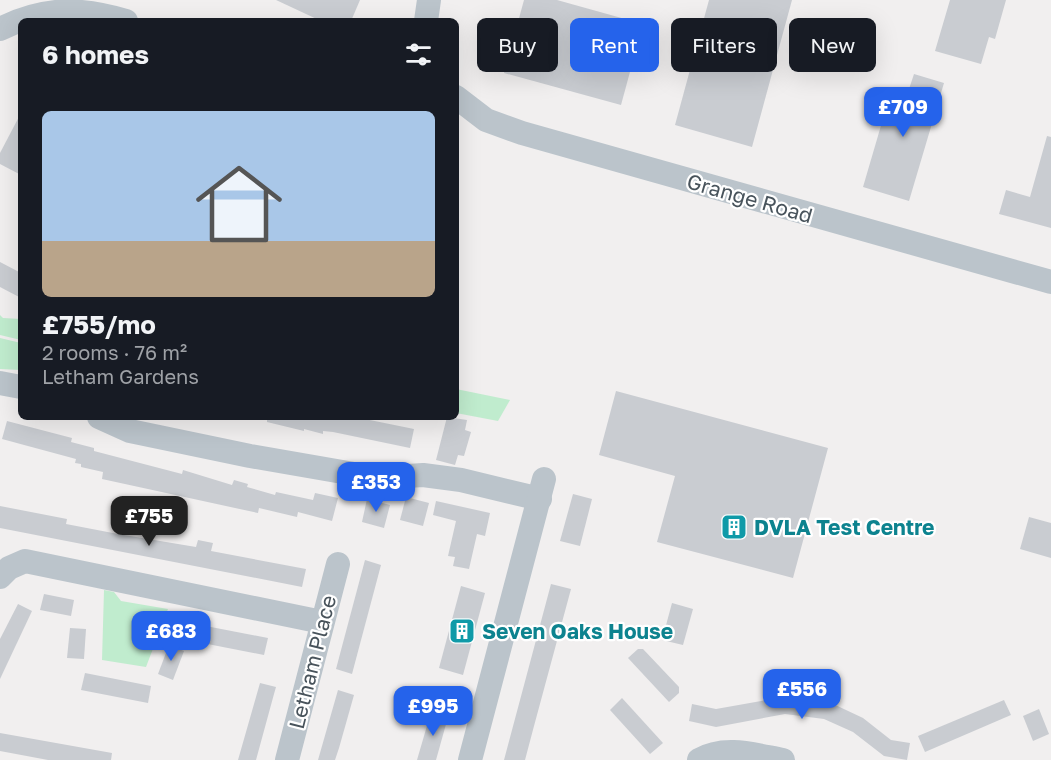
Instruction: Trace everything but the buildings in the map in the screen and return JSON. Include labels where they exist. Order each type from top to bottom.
[{"type":"street","points":[[426,18],[429,0]]},
{"type":"street","points":[[22,18],[67,9],[111,18]]},
{"type":"street","points":[[0,28],[18,20]]},
{"type":"street","name":"Grange Road","points":[[459,99],[486,120],[522,134],[1051,282]]},
{"type":"street","points":[[0,383],[18,386]]},
{"type":"street","points":[[106,420],[130,431],[250,456],[377,478],[423,475],[542,489],[470,760]]},
{"type":"street","points":[[5,572],[25,561],[48,564],[322,622]]},
{"type":"street","name":"Letham Place","points":[[287,760],[338,564]]},
{"type":"street","points":[[699,760],[712,753],[740,752],[783,760]]},
{"type":"green space","points":[[0,315],[3,318],[18,319],[18,339],[0,335]]},
{"type":"green space","points":[[0,338],[18,342],[18,370],[0,369]]},
{"type":"green space","points":[[459,390],[510,400],[498,421],[459,414]]},
{"type":"green space","points":[[104,590],[114,592],[121,601],[168,609],[146,667],[102,660]]},
{"type":"place","name":"DVLA Test Centre","points":[[734,527]]},
{"type":"place","name":"Seven Oaks House","points":[[462,631]]}]
